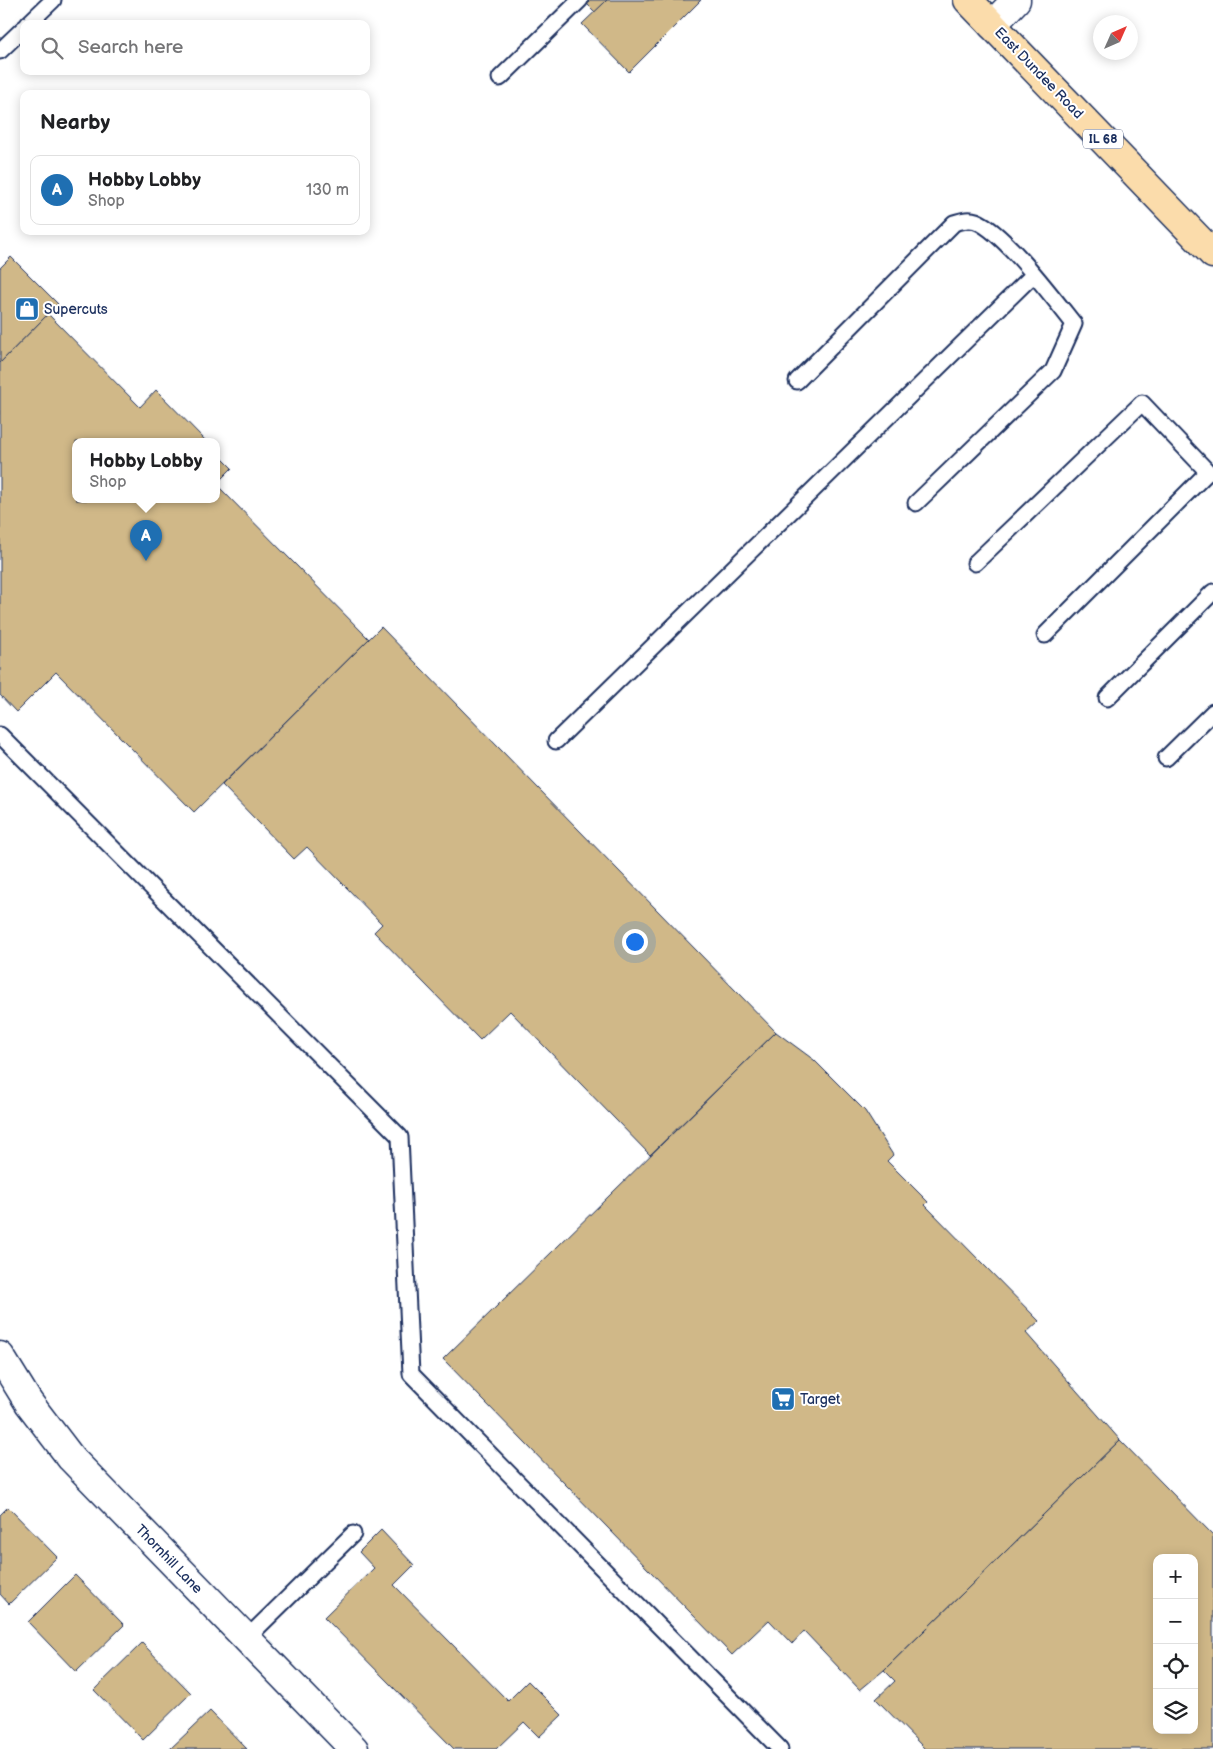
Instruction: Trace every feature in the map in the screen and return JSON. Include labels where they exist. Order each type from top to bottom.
[{"type":"main road","name":"East Dundee Road","points":[[968,0],[1213,254]]},
{"type":"street","points":[[992,24],[1016,0]]},
{"type":"street","name":"Thornhill Lane","points":[[0,1356],[29,1403],[71,1458],[354,1749]]},
{"type":"lane","points":[[32,20],[53,0]]},
{"type":"lane","points":[[500,78],[580,0]]},
{"type":"lane","points":[[0,52],[20,32]]},
{"type":"lane","points":[[797,381],[954,223],[967,219],[977,221],[1008,246],[1074,324],[1053,371],[916,503]]},
{"type":"lane","points":[[556,741],[1033,275]]},
{"type":"lane","points":[[975,563],[1142,403],[1208,472],[1045,635]]},
{"type":"lane","points":[[1107,698],[1213,592]]},
{"type":"lane","points":[[1166,758],[1213,712]]},
{"type":"lane","points":[[0,736],[400,1137],[411,1374],[780,1749]]},
{"type":"lane","points":[[246,1638],[353,1534]]},
{"type":"building","points":[[583,0],[607,0],[595,12]]},
{"type":"building","points":[[607,0],[701,0],[629,72],[582,24]]},
{"type":"building","name":"Supercuts","points":[[11,257],[58,304],[0,363],[0,268]]},
{"type":"building","points":[[48,314],[140,407],[156,390],[203,438],[72,438],[72,503],[220,503],[220,488],[369,639],[194,812],[56,672],[16,712],[0,695],[0,363]]},
{"type":"building","points":[[220,456],[232,468],[220,480]]},
{"type":"building","points":[[381,627],[776,1032],[650,1155],[510,1011],[480,1040],[374,932],[382,924],[307,847],[294,859],[222,785]]},
{"type":"building","name":"Target","points":[[776,1032],[814,1060],[865,1111],[893,1155],[887,1161],[928,1202],[925,1205],[1039,1321],[1026,1333],[1120,1440],[884,1670],[860,1690],[804,1631],[792,1644],[769,1620],[732,1655],[443,1359]]},
{"type":"building","points":[[1120,1440],[1213,1535],[1213,1749],[925,1749],[876,1699],[895,1681],[884,1670]]},
{"type":"building","points":[[8,1507],[57,1557],[9,1604],[0,1594],[0,1515]]},
{"type":"building","points":[[381,1530],[414,1565],[394,1585],[508,1701],[528,1681],[562,1715],[539,1737],[524,1722],[496,1749],[454,1749],[324,1617],[374,1568],[359,1552]]},
{"type":"building","points":[[75,1575],[124,1625],[76,1672],[28,1622]]},
{"type":"building","points":[[142,1643],[191,1693],[143,1740],[94,1690]]},
{"type":"building","points":[[210,1711],[247,1749],[170,1749]]},
{"type":"place","name":"Supercuts","points":[[27,309]]},
{"type":"place","name":"Hobby Lobby","points":[[146,561]]},
{"type":"place","name":"Target","points":[[783,1399]]}]
